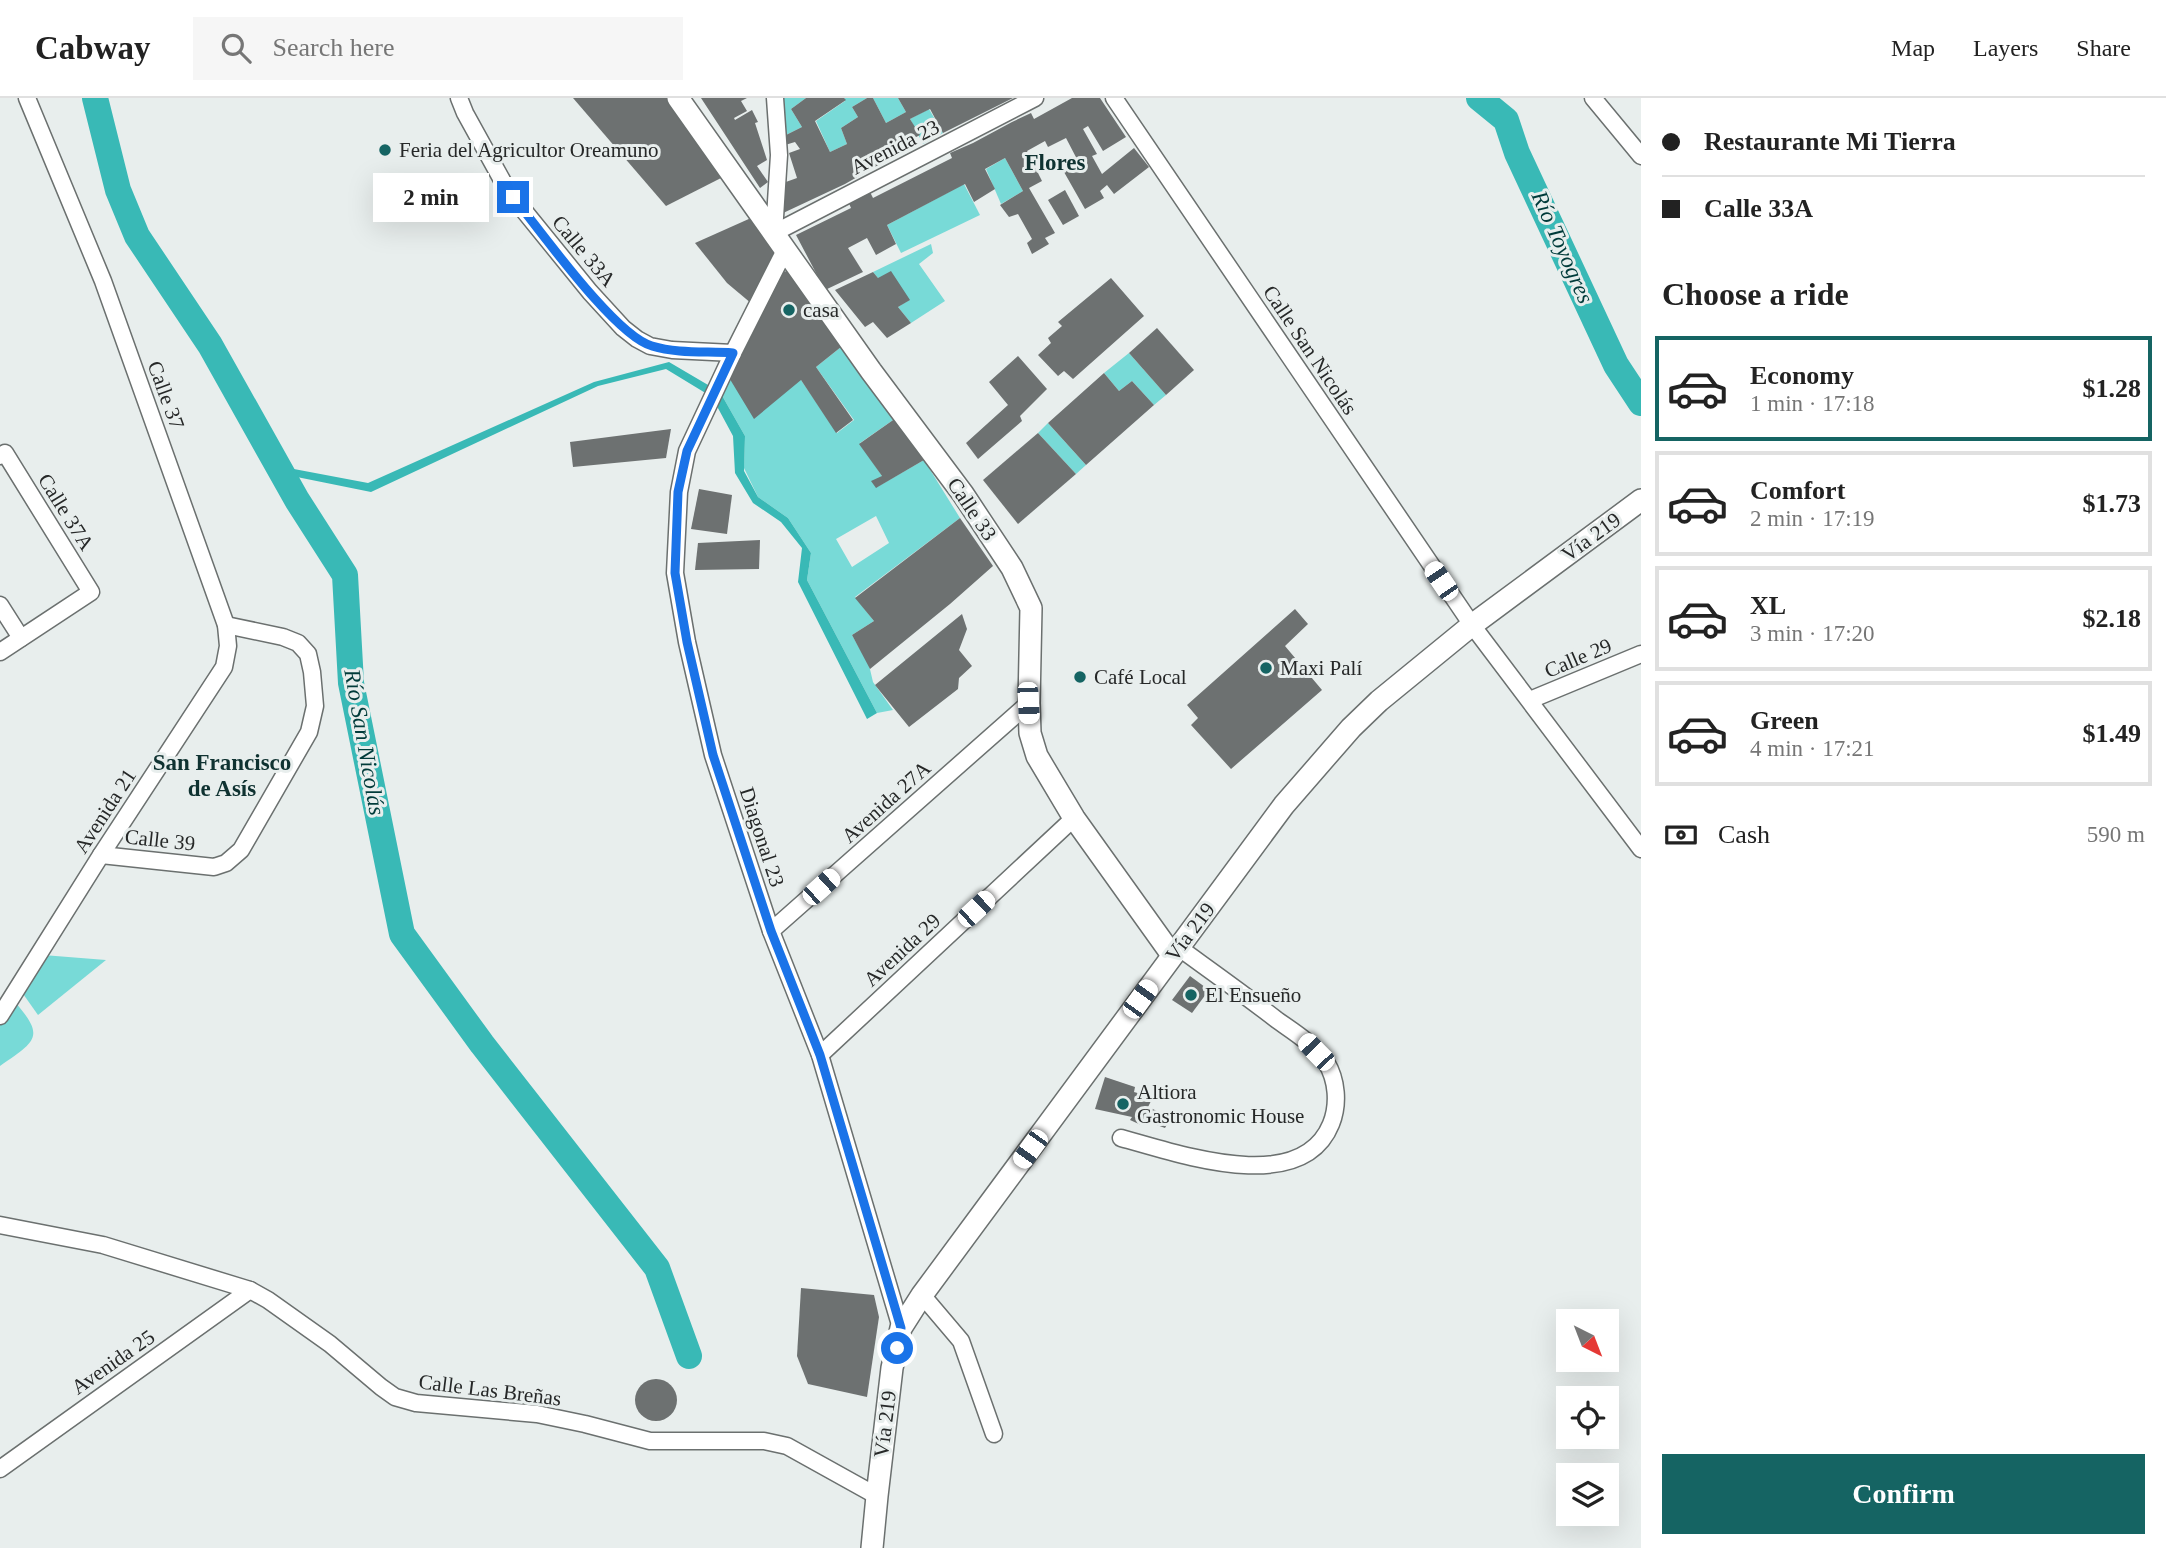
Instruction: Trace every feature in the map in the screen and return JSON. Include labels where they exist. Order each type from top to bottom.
[{"type":"main road","name":"Calle 33","points":[[678,98],[871,371],[963,494],[1012,568],[1031,608],[1028,703],[1030,733],[1037,756],[1074,818],[1175,951]]},
{"type":"main road","name":"Vía 219","points":[[875,1544],[877,1496],[892,1368],[901,1328],[922,1294],[1284,805],[1351,728],[1379,701],[1472,625],[1641,500]]},
{"type":"street","name":"Calle 37","points":[[27,98],[103,282],[226,625]]},
{"type":"street","name":"Calle 33A","points":[[459,98],[508,191],[590,292],[623,328],[650,346],[672,350],[733,353]]},
{"type":"street","points":[[733,353],[780,241],[775,98]]},
{"type":"street","name":"Avenida 23","points":[[780,241],[1035,98]]},
{"type":"street","name":"Calle San Nicolás","points":[[1114,98],[1472,625],[1641,849]]},
{"type":"street","points":[[1593,98],[1641,156]]},
{"type":"street","name":"Diagonal 23","points":[[733,353],[687,451],[678,492],[675,573],[687,642],[713,755],[771,931],[820,1055],[901,1328]]},
{"type":"street","name":"Calle 37A","points":[[3,455],[91,592],[22,638]]},
{"type":"street","points":[[0,605],[22,638],[0,652]]},
{"type":"street","name":"Calle 39","points":[[101,856],[214,867],[226,863],[241,850],[309,732],[315,706],[308,654],[298,643],[283,637],[226,625]]},
{"type":"street","name":"Avenida 21","points":[[0,1016],[224,667],[229,646],[226,625]]},
{"type":"street","name":"Calle 29","points":[[1530,700],[1641,654]]},
{"type":"street","name":"Avenida 27A","points":[[771,931],[1028,703]]},
{"type":"street","name":"Avenida 29","points":[[820,1055],[1074,818]]},
{"type":"street","points":[[1121,1138],[1196,1157],[1247,1166],[1292,1161],[1315,1149],[1329,1129],[1335,1113],[1337,1094],[1326,1063],[1306,1041],[1175,951]]},
{"type":"street","name":"Calle Las Breñas","points":[[0,1225],[103,1245],[250,1290],[330,1344],[380,1387],[396,1397],[416,1403],[537,1414],[650,1441],[764,1441],[787,1446],[877,1496]]},
{"type":"street","name":"Avenida 25","points":[[0,1469],[250,1290]]},
{"type":"street","points":[[922,1294],[961,1340],[994,1434]]},
{"type":"shaded area","points":[[806,98],[791,109],[802,127],[784,136],[781,100]]},
{"type":"shaded area","points":[[844,98],[867,98],[852,107],[858,117],[841,128],[847,144],[830,152],[816,121],[845,101]]},
{"type":"shaded area","points":[[873,98],[898,98],[906,112],[886,123]]},
{"type":"shaded area","points":[[929,109],[943,133],[923,144],[910,119]]},
{"type":"shaded area","points":[[1005,158],[1023,191],[1001,204],[986,169]]},
{"type":"shaded area","points":[[964,184],[980,215],[901,253],[887,225]]},
{"type":"shaded area","points":[[931,244],[933,253],[919,264],[945,301],[911,323],[898,307],[909,300],[873,272]]},
{"type":"shaded area","points":[[841,347],[896,418],[860,443],[882,476],[877,487],[924,460],[960,518],[855,597],[874,621],[852,635],[869,665],[873,682],[893,710],[877,713],[807,580],[811,553],[788,518],[758,497],[744,468],[745,436],[720,392],[728,376],[801,380],[837,433],[854,420],[816,367]],"holes":[[[876,516],[889,543],[852,567],[836,539]]]},
{"type":"shaded area","points":[[1129,353],[1166,395],[1154,405],[1132,381],[1119,391],[1104,373]]},
{"type":"shaded area","points":[[669,362],[720,392],[745,436],[744,471],[758,497],[788,518],[811,553],[807,580],[877,713],[867,719],[798,582],[802,548],[781,522],[753,503],[735,473],[733,436],[712,397],[666,369],[598,386],[371,492],[282,474],[278,466],[368,483],[594,382]]},
{"type":"shaded area","points":[[1048,423],[1086,465],[1076,474],[1038,433]]},
{"type":"shaded area","points":[[43,955],[106,960],[38,1015],[21,991]]},
{"type":"shaded area","points":[[14,1001],[30,1023],[32,1038],[29,1044],[0,1066],[0,1023]]},
{"type":"building","points":[[573,98],[668,98],[723,177],[666,206]]},
{"type":"building","points":[[701,98],[747,98],[741,101],[747,111],[734,118],[735,120],[752,110],[758,122],[755,123],[767,160],[757,166],[768,182],[760,188]]},
{"type":"building","points":[[806,98],[846,100],[815,121],[830,152],[847,144],[841,128],[858,117],[852,107],[867,98],[873,98],[886,123],[906,112],[898,98],[1013,98],[943,133],[930,109],[910,119],[920,135],[899,146],[901,152],[845,184],[781,214],[783,183],[797,178],[789,153],[800,149],[795,142],[785,145],[784,136],[802,127],[791,109]]},
{"type":"building","points":[[1072,98],[1100,98],[1126,137],[1103,151],[1088,126],[1083,129],[1097,154],[1092,156],[1102,174],[1134,148],[1149,167],[1114,194],[1107,185],[1100,191],[1104,198],[1085,209],[1064,172],[1079,163],[1066,138],[1048,147],[1045,141],[1027,151],[1042,181],[1029,188],[1055,233],[1045,238],[1049,244],[1032,254],[1027,243],[1032,239],[1018,214],[1009,217],[1000,205],[1023,191],[1005,158],[985,169],[995,189],[974,202],[965,184],[887,225],[896,244],[876,255],[867,238],[848,248],[863,272],[825,290],[796,235],[851,208],[848,201],[869,190],[873,198],[952,158],[950,153],[1031,113],[1034,119]]},
{"type":"building","points":[[1065,190],[1079,216],[1063,225],[1048,200]]},
{"type":"building","points":[[751,218],[777,253],[752,304],[727,283],[695,243]]},
{"type":"building","name":"casa","points":[[791,270],[841,347],[816,367],[853,420],[836,433],[801,380],[754,419],[728,376],[779,273]]},
{"type":"building","points":[[891,271],[910,300],[898,307],[911,323],[887,338],[873,322],[865,327],[835,290],[873,272],[878,278]]},
{"type":"building","points":[[1111,278],[1144,316],[1073,379],[1064,371],[1058,376],[1038,355],[1051,343],[1048,338],[1062,326],[1058,322]]},
{"type":"building","points":[[1157,328],[1194,370],[1166,395],[1129,353]]},
{"type":"building","points":[[1018,356],[1047,389],[1020,416],[1022,421],[978,459],[966,443],[1008,405],[989,382]]},
{"type":"building","points":[[1104,373],[1119,391],[1132,381],[1154,405],[1086,465],[1048,423]]},
{"type":"building","points":[[896,418],[924,460],[876,488],[871,481],[882,476],[859,444]]},
{"type":"building","points":[[671,429],[666,458],[573,467],[570,442]]},
{"type":"building","points":[[1038,433],[1076,474],[1018,524],[983,480]]},
{"type":"building","points":[[699,489],[732,495],[727,534],[691,529]]},
{"type":"building","points":[[960,518],[993,566],[870,669],[852,635],[874,621],[855,598]]},
{"type":"building","points":[[760,540],[759,569],[695,570],[698,543]]},
{"type":"building","name":"Maxi Palí","points":[[1295,609],[1308,624],[1285,646],[1322,690],[1231,769],[1191,725],[1198,718],[1187,705]]},
{"type":"building","points":[[962,614],[967,629],[959,650],[972,666],[959,678],[958,689],[909,727],[875,685]]},
{"type":"building","name":"El Ensueño","points":[[1190,976],[1209,990],[1192,1013],[1172,1000]]},
{"type":"building","name":"Altiora Gastronomic House","points":[[1105,1077],[1135,1087],[1134,1092],[1141,1094],[1140,1099],[1151,1101],[1148,1107],[1171,1117],[1165,1128],[1143,1120],[1141,1125],[1130,1120],[1132,1117],[1095,1109]]},
{"type":"building","points":[[801,1288],[874,1295],[879,1317],[867,1397],[808,1384],[797,1356]]},
{"type":"building","points":[[656,1379],[671,1385],[677,1400],[671,1415],[656,1421],[641,1415],[635,1400],[641,1385]]},
{"type":"waterway","name":"Río San Nicolás","points":[[95,98],[118,190],[137,236],[210,345],[297,500],[345,575],[351,683],[402,934],[482,1044],[657,1268],[689,1356]]},
{"type":"waterway","name":"Río Toyogres","points":[[1479,98],[1506,120],[1517,153],[1616,365],[1641,403]]},
{"type":"place","name":"Feria del Agricultor Oreamuno","points":[[385,150]]},
{"type":"place","name":"casa","points":[[789,310]]},
{"type":"place","name":"Maxi Palí","points":[[1266,668]]},
{"type":"place","name":"Café Local","points":[[1080,677]]},
{"type":"place","name":"El Ensueño","points":[[1191,995]]},
{"type":"place","name":"Altiora Gastronomic House","points":[[1123,1104]]},
{"type":"district","name":"Flores","points":[[1055,162]]},
{"type":"district","name":"San Francisco de Asís","points":[[222,775]]},
{"type":"route","points":[[513,197],[590,292],[623,328],[637,339],[650,346],[672,350],[733,353],[687,451],[678,492],[675,573],[687,642],[713,755],[771,931],[820,1055],[901,1328],[897,1348]]}]
